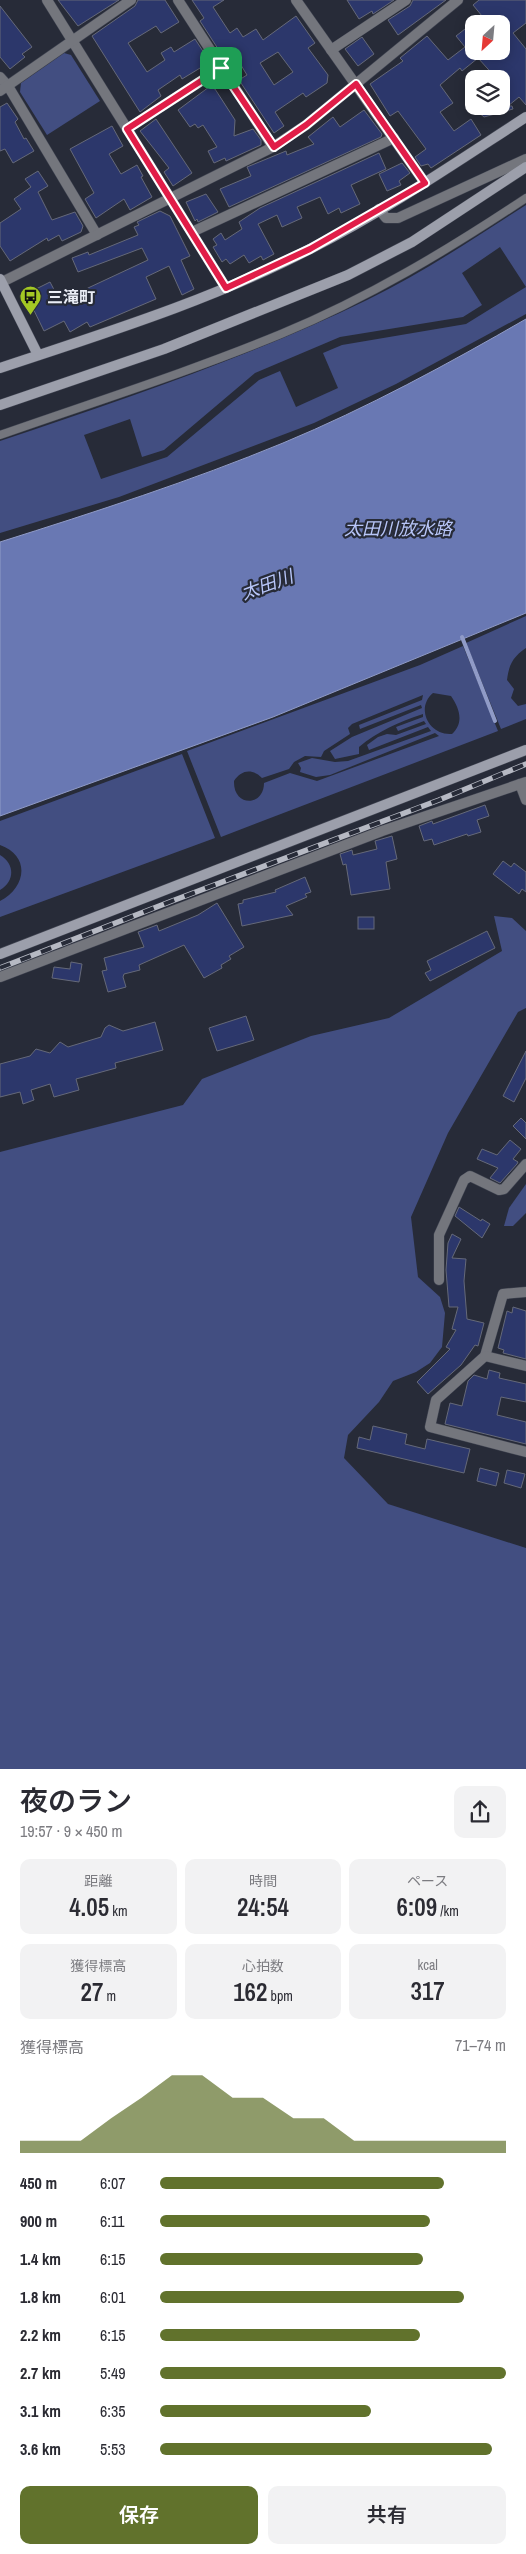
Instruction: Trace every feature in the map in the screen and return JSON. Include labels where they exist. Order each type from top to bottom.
[{"type":"street","points":[[47,0],[226,288]]},
{"type":"street","points":[[4,88],[132,0]]},
{"type":"street","points":[[178,0],[274,147]]},
{"type":"street","points":[[296,0],[425,183]]},
{"type":"street","points":[[332,50],[406,0]]},
{"type":"street","points":[[38,356],[1,281],[274,147],[306,125],[458,0]]},
{"type":"street","points":[[127,129],[221,68]]},
{"type":"street","points":[[0,77],[4,88],[97,235]]},
{"type":"street","points":[[0,368],[180,307],[310,249],[425,183],[526,118]]},
{"type":"street","points":[[192,232],[394,138]]},
{"type":"street","points":[[378,210],[386,218],[398,218],[526,159]]},
{"type":"street","points":[[0,405],[164,349],[348,275],[412,242],[526,167]]},
{"type":"street","points":[[0,954],[526,750]]},
{"type":"street","points":[[0,978],[382,831],[523,783],[526,800]]},
{"type":"street","points":[[439,1280],[439,1235],[464,1180],[470,1176],[499,1190],[504,1189],[526,1164]]},
{"type":"street","points":[[526,1292],[503,1294],[484,1356],[436,1400],[430,1427],[526,1452]]},
{"type":"street","points":[[484,1356],[526,1366]]},
{"type":"lane","points":[[0,435],[143,387],[283,333],[402,276],[472,235],[526,198]]},
{"type":"shaded area","points":[[64,53],[71,55],[100,101],[47,135],[20,92],[21,83]]},
{"type":"shaded area","points":[[526,205],[526,287],[526,314],[396,384],[314,423],[119,497],[0,533],[0,441],[232,359],[322,321],[408,278]],"holes":[[[500,247],[526,287],[466,324],[342,345],[323,353],[338,388],[296,407],[280,371],[259,380],[167,457],[101,479],[84,435],[130,419],[142,457],[164,450],[255,373],[340,337],[463,317],[482,305],[462,273]]]},
{"type":"shaded area","points":[[526,616],[526,648],[512,661],[507,680],[514,689],[511,698],[518,706],[526,704],[526,719],[501,729],[466,643]]},
{"type":"shaded area","points":[[463,646],[498,731],[221,837],[187,751],[420,665]],"holes":[[[433,693],[451,696],[457,706],[459,721],[456,730],[452,734],[437,731],[427,720],[425,706]],[[423,695],[422,700],[359,725],[360,729],[421,705],[422,708],[352,737],[330,751],[335,759],[359,754],[359,747],[374,736],[397,724],[423,714],[423,717],[396,727],[398,731],[424,721],[426,724],[396,735],[387,734],[378,737],[367,745],[369,750],[428,727],[431,731],[348,761],[335,762],[312,758],[298,763],[301,768],[300,772],[316,777],[330,775],[435,733],[439,736],[317,781],[290,773],[264,783],[263,791],[254,800],[249,801],[238,796],[234,781],[240,774],[251,772],[262,778],[289,769],[294,762],[305,756],[321,757],[324,751],[350,734],[348,728],[352,724]]]},
{"type":"shaded area","points":[[182,754],[215,838],[0,917],[0,901],[15,888],[20,880],[21,872],[17,857],[10,850],[0,845],[0,821]]},
{"type":"shaded area","points":[[0,855],[11,868],[11,877],[0,890]]},
{"type":"shaded area","points":[[494,916],[512,918],[526,931],[526,1008],[518,1012],[448,1133],[411,1217],[418,1277],[440,1297],[445,1313],[442,1347],[430,1363],[416,1372],[393,1381],[379,1402],[348,1435],[344,1458],[388,1504],[526,1548],[526,1769],[0,1769],[0,1152],[183,1105],[202,1079],[311,1036],[389,1018],[502,951]]},
{"type":"shaded area","points":[[526,1184],[526,1213],[513,1226],[504,1226],[509,1208]]},
{"type":"water","name":"太田川放水路","points":[[526,319],[526,613],[273,717],[0,816],[0,542],[107,508],[283,443],[407,385]]},
{"type":"building","points":[[58,0],[119,0],[78,26]]},
{"type":"building","points":[[138,0],[165,0],[179,22],[161,33],[156,26],[128,43],[147,72],[165,60],[161,53],[171,47],[174,52],[195,39],[210,62],[182,79],[180,75],[158,90],[161,96],[140,112],[92,36],[135,6]]},
{"type":"building","points":[[192,0],[224,0],[213,7],[230,33],[237,28],[243,37],[256,29],[263,40],[296,16],[315,43],[308,48],[328,75],[327,83],[306,97],[303,93],[275,112],[284,126],[274,133],[239,80],[247,75],[233,52],[225,57],[222,55],[200,21],[204,18]],"holes":[[[278,52],[293,72],[274,85],[260,63]]]},
{"type":"building","points":[[347,0],[394,0],[373,14],[372,11],[359,19]]},
{"type":"building","points":[[413,0],[446,0],[398,35],[388,20],[410,6]]},
{"type":"building","points":[[479,0],[526,0],[526,23],[513,33],[526,49],[526,105],[519,97],[510,104],[510,70],[489,70],[480,60],[510,60],[510,15],[481,15],[473,5]]},
{"type":"building","points":[[0,6],[32,47],[22,54],[25,57],[10,69],[0,57]]},
{"type":"building","points":[[465,29],[465,47],[456,36]]},
{"type":"building","points":[[427,36],[448,60],[465,47],[465,60],[476,60],[462,71],[460,68],[440,85],[453,103],[440,112],[454,131],[471,119],[481,135],[431,168],[428,164],[421,166],[415,157],[426,149],[398,111],[390,116],[370,84],[403,61],[400,58]]},
{"type":"building","points":[[362,37],[374,54],[358,66],[345,49]]},
{"type":"building","points":[[209,87],[215,89],[235,120],[234,136],[253,129],[261,140],[261,145],[226,161],[225,158],[214,163],[208,151],[217,147],[203,125],[198,128],[195,124],[190,127],[178,110]]},
{"type":"building","points":[[7,103],[18,119],[15,122],[24,139],[26,138],[34,151],[13,163],[5,149],[0,151],[0,107]]},
{"type":"building","points":[[364,110],[382,134],[381,137],[229,207],[220,189],[251,176],[247,167],[286,151],[287,155],[314,144],[308,137],[333,117],[340,127]]},
{"type":"building","points":[[156,119],[192,173],[173,186],[164,172],[169,168],[140,131]]},
{"type":"building","points":[[112,126],[123,146],[109,154],[121,174],[137,165],[152,197],[130,210],[124,199],[96,218],[85,199],[94,193],[70,149]]},
{"type":"building","points":[[379,153],[386,169],[351,185],[360,204],[341,213],[339,208],[328,214],[320,197],[297,207],[302,218],[282,227],[277,215],[258,224],[274,254],[263,260],[261,256],[249,263],[244,255],[230,264],[226,259],[222,262],[213,247],[217,245],[213,239],[221,233],[225,240],[242,229],[239,222],[260,208]]},
{"type":"building","points":[[402,163],[410,173],[399,181],[401,185],[387,191],[379,174]]},
{"type":"building","points":[[38,171],[48,186],[38,192],[52,220],[75,212],[83,226],[81,232],[62,241],[59,235],[48,241],[47,238],[10,261],[0,246],[0,223],[21,209],[14,199],[31,187],[25,179]]},
{"type":"building","points":[[206,194],[218,212],[198,222],[197,219],[195,221],[186,202]]},
{"type":"building","points":[[160,211],[170,216],[190,256],[181,260],[194,289],[182,295],[169,266],[146,277],[156,299],[90,327],[87,322],[70,332],[64,321],[44,331],[26,294],[50,282],[60,301],[69,296],[71,298],[148,260],[142,248],[78,272],[72,258],[88,252],[89,255],[138,235],[134,227],[139,225],[137,222]]},
{"type":"building","points":[[485,805],[489,816],[477,820],[481,832],[468,836],[467,834],[434,845],[432,839],[424,841],[419,826],[432,821],[433,824]]},
{"type":"building","points":[[392,836],[397,859],[386,862],[390,889],[351,895],[346,864],[343,865],[340,854],[352,850],[353,855],[377,849],[375,841]]},
{"type":"building","points":[[503,861],[511,867],[514,863],[526,872],[526,892],[522,889],[519,894],[493,874]]},
{"type":"building","points":[[305,877],[311,892],[305,894],[307,897],[286,906],[293,915],[242,926],[238,904],[243,903],[243,900],[276,892],[275,890]]},
{"type":"building","points":[[217,903],[244,947],[229,956],[231,959],[221,965],[222,968],[204,978],[184,945],[139,965],[140,970],[124,974],[126,987],[108,992],[102,971],[107,970],[104,958],[144,947],[138,932],[157,925],[159,931],[198,915]]},
{"type":"building","points":[[358,917],[374,917],[374,929],[358,929]]},
{"type":"building","points":[[487,931],[495,948],[430,981],[425,973],[431,970],[427,961]]},
{"type":"building","points":[[71,962],[82,964],[79,982],[52,978],[54,967],[70,969]]},
{"type":"building","points":[[246,1016],[254,1040],[217,1051],[209,1028]]},
{"type":"building","points":[[155,1022],[163,1050],[115,1063],[116,1068],[76,1079],[79,1090],[54,1097],[50,1084],[31,1090],[34,1100],[23,1104],[20,1092],[0,1097],[0,1064],[30,1056],[36,1049],[50,1053],[60,1042],[68,1047],[101,1037],[105,1028],[109,1025],[123,1031]]},
{"type":"building","points":[[526,1051],[526,1078],[514,1102],[503,1096]]},
{"type":"building","points":[[521,1118],[526,1123],[526,1139],[513,1126]]},
{"type":"building","points":[[510,1140],[521,1149],[513,1159],[518,1162],[500,1183],[490,1178],[498,1168],[477,1159],[482,1149],[497,1155]]},
{"type":"building","points":[[459,1207],[481,1221],[482,1219],[490,1224],[482,1238],[455,1216]]},
{"type":"building","points":[[452,1234],[461,1239],[452,1258],[466,1259],[464,1281],[467,1319],[484,1323],[478,1346],[475,1345],[461,1365],[428,1394],[417,1382],[450,1349],[446,1347],[456,1330],[452,1329],[458,1307],[449,1307],[446,1270],[448,1243]]},
{"type":"building","points":[[513,1307],[526,1311],[526,1359],[503,1353],[504,1350],[498,1348],[507,1311],[512,1313]]},
{"type":"building","points":[[489,1370],[500,1373],[499,1378],[526,1384],[526,1402],[501,1397],[497,1415],[526,1422],[526,1444],[445,1424],[450,1403],[462,1406],[468,1381],[474,1375],[487,1379]]},
{"type":"building","points":[[373,1426],[407,1434],[405,1444],[425,1449],[427,1439],[470,1449],[464,1473],[357,1448],[359,1437],[370,1440]]},
{"type":"building","points":[[480,1468],[499,1473],[496,1486],[477,1481]]},
{"type":"building","points":[[507,1470],[525,1474],[521,1488],[504,1483]]},
{"type":"waterway","points":[[462,637],[495,721]]},
{"type":"railway","points":[[0,968],[439,800],[526,764]]},
{"type":"place","name":"三滝町","points":[[31,316]]},
{"type":"route","points":[[221,68],[274,147],[306,125],[356,84],[425,183],[310,249],[226,288],[127,129],[221,68]]},
{"type":"water label","name":"太田川","points":[[267,585]]}]
